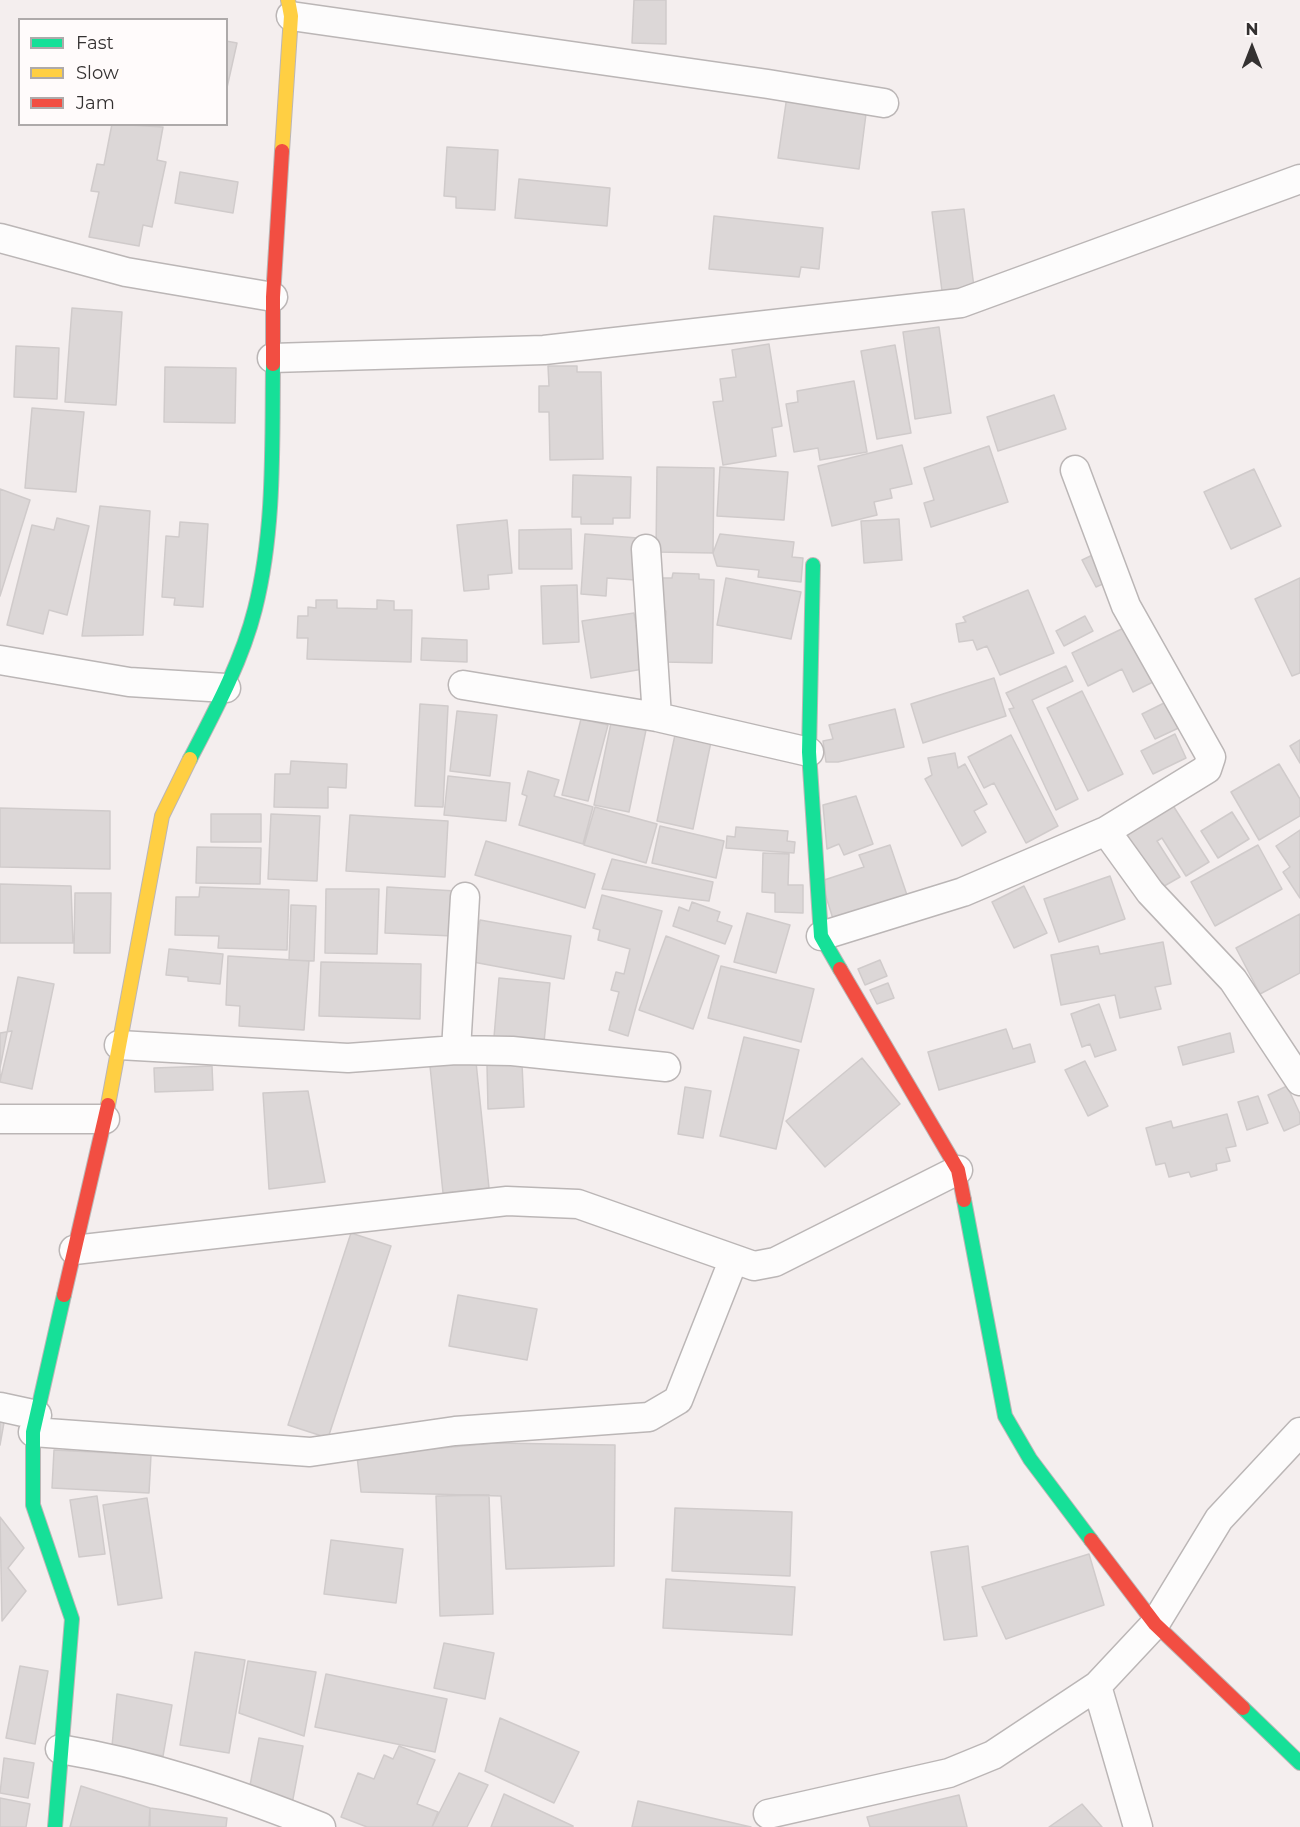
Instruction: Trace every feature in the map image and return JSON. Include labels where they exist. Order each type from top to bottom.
[{"type":"street","points":[[55,1827],[72,1619],[33,1505],[35,1424],[105,1119],[162,816],[226,688],[255,609],[268,527],[273,297],[289,8],[884,103]]},
{"type":"street","points":[[272,358],[544,350],[961,303],[1300,179]]},
{"type":"street","points":[[0,238],[126,272],[273,297]]},
{"type":"street","points":[[821,936],[963,891],[1106,831],[1207,769],[1211,757],[1126,606],[1075,470]]},
{"type":"street","points":[[646,549],[657,717]]},
{"type":"street","points":[[813,565],[809,752],[821,936],[958,1170],[1005,1416],[1030,1459],[1155,1624],[1300,1763]]},
{"type":"street","points":[[0,660],[129,682],[226,688]]},
{"type":"street","points":[[463,685],[657,717],[809,752]]},
{"type":"street","points":[[1106,831],[1150,892],[1233,980],[1300,1081]]},
{"type":"street","points":[[456,1050],[465,897]]},
{"type":"street","points":[[119,1045],[348,1058],[456,1050],[512,1051],[666,1067]]},
{"type":"street","points":[[0,1119],[105,1119]]},
{"type":"street","points":[[74,1250],[507,1201],[578,1204],[733,1261],[754,1266],[775,1262],[958,1170]]},
{"type":"street","points":[[0,1407],[35,1424],[310,1452],[455,1431],[650,1417],[678,1400],[733,1261]]},
{"type":"street","points":[[768,1814],[949,1773],[993,1755],[1097,1686],[1155,1624],[1220,1519],[1300,1432]]},
{"type":"street","points":[[1097,1686],[1138,1827]]},
{"type":"street","points":[[60,1749],[109,1757],[183,1776],[321,1827]]},
{"type":"building","points":[[634,0],[666,0],[666,44],[632,43]]},
{"type":"building","points":[[228,41],[237,43],[228,83]]},
{"type":"building","points":[[787,96],[867,106],[859,169],[778,158]]},
{"type":"building","points":[[112,126],[163,127],[157,160],[166,162],[152,227],[143,225],[139,246],[89,237],[99,192],[91,191],[97,164],[104,165]]},
{"type":"building","points":[[447,147],[498,150],[495,210],[456,208],[456,197],[444,196]]},
{"type":"building","points":[[180,172],[238,182],[233,213],[175,203]]},
{"type":"building","points":[[519,179],[610,188],[607,226],[515,218]]},
{"type":"building","points":[[964,209],[974,287],[942,291],[932,212]]},
{"type":"building","points":[[714,216],[823,228],[819,269],[801,267],[799,277],[709,269]]},
{"type":"building","points":[[72,308],[122,312],[116,405],[65,402]]},
{"type":"building","points":[[939,327],[951,413],[915,419],[903,332]]},
{"type":"building","points":[[769,344],[782,426],[772,428],[776,456],[723,465],[713,402],[723,401],[720,379],[736,377],[732,350]]},
{"type":"building","points":[[895,345],[911,433],[877,439],[861,351]]},
{"type":"building","points":[[16,346],[59,348],[57,399],[14,397]]},
{"type":"building","points":[[548,366],[577,366],[577,372],[601,372],[603,459],[550,460],[549,412],[539,412],[539,386],[549,386]]},
{"type":"building","points":[[165,367],[236,368],[235,423],[164,422]]},
{"type":"building","points":[[854,381],[867,452],[820,460],[818,448],[794,452],[786,404],[798,402],[797,391]]},
{"type":"building","points":[[1054,395],[1066,429],[998,451],[987,417]]},
{"type":"building","points":[[32,408],[84,412],[76,492],[25,488]]},
{"type":"building","points":[[902,445],[912,484],[890,489],[892,498],[874,502],[877,515],[832,526],[818,466]]},
{"type":"building","points":[[989,446],[1008,502],[931,527],[924,503],[934,500],[924,468]]},
{"type":"building","points":[[657,467],[714,468],[713,553],[656,552]]},
{"type":"building","points":[[720,467],[788,472],[784,520],[717,516]]},
{"type":"building","points":[[1254,469],[1281,526],[1231,549],[1204,492]]},
{"type":"building","points":[[573,475],[631,477],[630,518],[613,518],[613,524],[581,524],[581,517],[572,517]]},
{"type":"building","points":[[0,489],[30,500],[0,596]]},
{"type":"building","points":[[100,506],[150,511],[143,635],[82,636]]},
{"type":"building","points":[[57,518],[89,526],[67,615],[49,610],[43,634],[7,625],[32,525],[54,530]]},
{"type":"building","points":[[899,519],[902,560],[864,563],[861,521]]},
{"type":"building","points":[[507,520],[512,573],[488,575],[489,589],[464,591],[457,525]]},
{"type":"building","points":[[180,522],[208,524],[203,607],[174,605],[175,598],[162,597],[166,536],[179,537]]},
{"type":"building","points":[[571,529],[572,569],[519,569],[519,530]]},
{"type":"building","points":[[585,534],[638,538],[635,580],[607,578],[606,596],[581,594]]},
{"type":"building","points":[[720,534],[794,542],[792,557],[803,558],[801,582],[758,577],[759,570],[717,566],[713,553]]},
{"type":"building","points":[[1101,551],[1114,579],[1096,587],[1082,560]]},
{"type":"building","points":[[673,573],[699,574],[699,579],[714,580],[712,663],[664,662],[666,611],[661,611],[662,578],[672,578]]},
{"type":"building","points":[[726,578],[801,592],[791,639],[717,625]]},
{"type":"building","points":[[1300,578],[1300,673],[1292,676],[1255,599]]},
{"type":"building","points":[[577,585],[579,642],[543,644],[541,586]]},
{"type":"building","points":[[1028,590],[1054,653],[1000,675],[987,646],[977,650],[973,640],[959,642],[956,624],[966,622],[963,617]]},
{"type":"building","points":[[316,600],[337,600],[337,608],[377,609],[377,600],[394,601],[394,610],[412,610],[411,662],[307,659],[308,638],[297,638],[298,616],[308,616],[308,607],[316,608]]},
{"type":"building","points":[[634,613],[643,669],[591,678],[582,621]]},
{"type":"building","points":[[1085,616],[1093,631],[1064,646],[1056,631]]},
{"type":"building","points":[[1134,623],[1161,678],[1133,692],[1122,669],[1088,686],[1072,653]]},
{"type":"building","points":[[422,638],[467,640],[467,662],[421,660]]},
{"type":"building","points":[[1066,666],[1073,681],[1032,700],[1078,799],[1056,810],[1009,709],[1014,708],[1006,693]]},
{"type":"building","points":[[994,678],[1006,716],[923,743],[911,704]]},
{"type":"building","points":[[1082,691],[1123,774],[1088,791],[1047,708]]},
{"type":"building","points":[[1172,699],[1185,725],[1155,739],[1142,714]]},
{"type":"building","points":[[420,704],[448,706],[443,807],[415,806]]},
{"type":"building","points":[[895,709],[904,747],[838,762],[826,762],[823,741],[833,739],[829,725]]},
{"type":"building","points":[[457,711],[497,715],[490,776],[450,771]]},
{"type":"building","points":[[581,719],[608,725],[588,801],[562,795]]},
{"type":"building","points":[[611,723],[646,730],[629,812],[594,805]]},
{"type":"building","points":[[676,730],[712,737],[693,829],[657,821]]},
{"type":"building","points":[[1175,734],[1186,758],[1153,774],[1141,751]]},
{"type":"building","points":[[1011,735],[1058,826],[1026,843],[994,783],[984,788],[968,757]]},
{"type":"building","points":[[1300,740],[1300,763],[1290,746]]},
{"type":"building","points":[[955,753],[958,768],[965,764],[987,804],[974,811],[986,832],[962,846],[925,779],[932,775],[928,758]]},
{"type":"building","points":[[291,761],[347,764],[346,788],[328,787],[328,808],[274,807],[275,774],[290,774]]},
{"type":"building","points":[[1279,764],[1300,799],[1300,816],[1259,840],[1231,792]]},
{"type":"building","points":[[528,771],[559,780],[554,796],[593,807],[583,844],[519,825],[527,796],[522,794]]},
{"type":"building","points":[[448,776],[510,783],[506,821],[444,815]]},
{"type":"building","points":[[856,796],[873,844],[844,855],[839,844],[827,849],[823,805]]},
{"type":"building","points":[[1172,804],[1209,862],[1186,876],[1162,838],[1157,841],[1180,877],[1159,889],[1124,834]]},
{"type":"building","points":[[595,807],[657,824],[646,863],[584,845]]},
{"type":"building","points":[[0,808],[110,811],[110,869],[0,867]]},
{"type":"building","points":[[1232,812],[1249,839],[1218,858],[1201,831]]},
{"type":"building","points":[[211,814],[261,814],[261,842],[211,842]]},
{"type":"building","points":[[271,814],[320,816],[317,881],[268,879]]},
{"type":"building","points":[[350,815],[448,821],[445,877],[346,871]]},
{"type":"building","points":[[660,826],[724,841],[716,878],[652,863]]},
{"type":"building","points":[[736,827],[788,831],[787,841],[795,842],[794,853],[726,848],[727,836],[735,837]]},
{"type":"building","points":[[1300,830],[1300,898],[1283,872],[1290,867],[1276,846]]},
{"type":"building","points":[[486,841],[595,874],[585,908],[475,875]]},
{"type":"building","points":[[890,845],[908,898],[834,922],[821,881],[864,867],[859,855]]},
{"type":"building","points":[[1258,845],[1282,889],[1215,926],[1191,882]]},
{"type":"building","points":[[197,847],[261,848],[260,884],[196,883]]},
{"type":"building","points":[[763,853],[789,854],[788,885],[803,885],[803,913],[775,912],[775,893],[762,892]]},
{"type":"building","points":[[612,859],[713,882],[709,901],[602,889]]},
{"type":"building","points":[[1110,876],[1125,919],[1059,942],[1044,899]]},
{"type":"building","points":[[0,884],[71,886],[73,943],[0,943]]},
{"type":"building","points":[[1024,886],[1047,933],[1014,948],[992,902]]},
{"type":"building","points":[[200,887],[289,890],[287,950],[218,948],[219,936],[175,935],[176,897],[199,897]]},
{"type":"building","points":[[387,887],[456,891],[453,936],[385,933]]},
{"type":"building","points":[[326,889],[379,889],[377,954],[325,953]]},
{"type":"building","points":[[75,893],[111,893],[110,953],[74,953]]},
{"type":"building","points":[[602,895],[662,911],[628,1036],[609,1030],[619,992],[611,990],[616,972],[624,974],[630,949],[598,940],[600,930],[593,928]]},
{"type":"building","points":[[692,902],[720,912],[717,921],[732,926],[725,944],[673,926],[679,907],[689,911]]},
{"type":"building","points":[[291,905],[316,906],[314,961],[289,960]]},
{"type":"building","points":[[747,913],[790,925],[776,973],[734,962]]},
{"type":"building","points":[[1300,914],[1300,973],[1260,994],[1236,948]]},
{"type":"building","points":[[480,920],[571,936],[564,979],[473,962]]},
{"type":"building","points":[[666,936],[719,956],[693,1029],[639,1010]]},
{"type":"building","points":[[1163,942],[1171,984],[1155,987],[1161,1009],[1120,1018],[1115,995],[1061,1005],[1051,955],[1098,946],[1100,954]]},
{"type":"building","points":[[169,949],[223,954],[220,984],[188,981],[188,977],[166,975]]},
{"type":"building","points":[[228,956],[309,961],[304,1030],[239,1026],[240,1006],[226,1005]]},
{"type":"building","points":[[880,960],[887,976],[865,985],[858,969]]},
{"type":"building","points":[[321,962],[421,964],[420,1019],[319,1016]]},
{"type":"building","points":[[721,966],[814,989],[801,1042],[708,1018]]},
{"type":"building","points":[[18,977],[54,984],[32,1089],[0,1082],[0,1068]]},
{"type":"building","points":[[499,978],[550,983],[544,1042],[494,1037]]},
{"type":"building","points":[[888,983],[894,998],[877,1004],[870,990]]},
{"type":"building","points":[[1099,1004],[1116,1050],[1095,1057],[1090,1044],[1082,1047],[1071,1014]]},
{"type":"building","points":[[1006,1029],[1013,1049],[1030,1044],[1035,1062],[939,1090],[928,1052]]},
{"type":"building","points":[[12,1031],[0,1081],[0,1033]]},
{"type":"building","points":[[1230,1033],[1234,1052],[1183,1065],[1178,1047]]},
{"type":"building","points":[[744,1037],[799,1050],[776,1149],[720,1136]]},
{"type":"building","points":[[862,1058],[900,1104],[825,1167],[786,1121]]},
{"type":"building","points":[[1085,1061],[1108,1106],[1088,1116],[1065,1070]]},
{"type":"building","points":[[476,1062],[489,1188],[443,1193],[430,1066]]},
{"type":"building","points":[[522,1064],[524,1107],[488,1109],[487,1065]]},
{"type":"building","points":[[212,1066],[213,1090],[155,1092],[154,1068]]},
{"type":"building","points":[[1287,1086],[1300,1114],[1300,1124],[1284,1131],[1268,1095]]},
{"type":"building","points":[[685,1087],[711,1091],[703,1138],[678,1134]]},
{"type":"building","points":[[308,1091],[325,1182],[269,1189],[263,1093]]},
{"type":"building","points":[[1258,1096],[1268,1123],[1247,1130],[1238,1102]]},
{"type":"building","points":[[1227,1114],[1236,1146],[1226,1148],[1230,1161],[1216,1164],[1217,1170],[1191,1177],[1189,1172],[1169,1177],[1165,1163],[1156,1165],[1146,1128],[1171,1121],[1173,1128]]},
{"type":"building","points":[[351,1233],[391,1246],[328,1438],[288,1425]]},
{"type":"building","points":[[458,1295],[537,1309],[527,1360],[449,1346]]},
{"type":"building","points":[[0,1417],[5,1417],[0,1445]]},
{"type":"building","points":[[494,1443],[615,1445],[614,1566],[506,1569],[501,1496],[361,1492],[357,1456]]},
{"type":"building","points":[[54,1450],[151,1455],[149,1493],[52,1488]]},
{"type":"building","points":[[489,1495],[493,1614],[440,1616],[436,1496]]},
{"type":"building","points":[[97,1496],[105,1554],[79,1557],[70,1500]]},
{"type":"building","points":[[147,1498],[162,1598],[118,1605],[103,1505]]},
{"type":"building","points":[[675,1508],[792,1512],[790,1576],[672,1571]]},
{"type":"building","points":[[0,1517],[24,1548],[8,1568],[26,1591],[2,1621]]},
{"type":"building","points":[[331,1540],[403,1549],[396,1603],[324,1594]]},
{"type":"building","points":[[968,1546],[977,1636],[944,1640],[931,1552]]},
{"type":"building","points":[[1089,1554],[1104,1605],[1006,1639],[982,1587]]},
{"type":"building","points":[[666,1579],[795,1587],[792,1635],[663,1628]]},
{"type":"building","points":[[444,1643],[494,1653],[485,1699],[434,1688]]},
{"type":"building","points":[[195,1652],[245,1660],[229,1753],[180,1745]]},
{"type":"building","points":[[248,1661],[316,1672],[304,1736],[239,1713]]},
{"type":"building","points":[[20,1666],[48,1671],[35,1744],[6,1738]]},
{"type":"building","points":[[326,1674],[447,1699],[435,1752],[315,1727]]},
{"type":"building","points":[[117,1694],[172,1705],[163,1756],[112,1746]]},
{"type":"building","points":[[500,1718],[579,1752],[554,1803],[485,1771]]},
{"type":"building","points":[[259,1738],[303,1746],[292,1804],[248,1796]]},
{"type":"building","points":[[399,1746],[435,1760],[417,1804],[438,1812],[432,1827],[367,1827],[341,1817],[358,1773],[374,1779],[384,1755],[393,1759]]},
{"type":"building","points":[[4,1758],[34,1763],[28,1798],[0,1793]]},
{"type":"building","points":[[459,1773],[488,1785],[467,1827],[432,1827]]},
{"type":"building","points":[[81,1786],[150,1808],[149,1827],[70,1827]]},
{"type":"building","points":[[504,1794],[573,1826],[573,1827],[491,1827]]},
{"type":"building","points":[[959,1795],[967,1827],[870,1827],[867,1817]]},
{"type":"building","points":[[0,1798],[30,1804],[26,1827],[0,1827]]},
{"type":"building","points":[[638,1801],[751,1827],[632,1827]]},
{"type":"building","points":[[1082,1804],[1102,1827],[1049,1827]]},
{"type":"building","points":[[150,1808],[227,1818],[226,1827],[150,1827]]},
{"type":"traffic: fast","points":[[190,759],[227,686],[243,648],[255,609],[269,518],[273,364]]},
{"type":"traffic: fast","points":[[813,565],[809,752],[821,936],[840,969]]},
{"type":"traffic: fast","points":[[964,1200],[1005,1416],[1030,1459],[1091,1540]]},
{"type":"traffic: fast","points":[[55,1827],[72,1619],[33,1505],[33,1432],[64,1295]]},
{"type":"traffic: fast","points":[[1243,1708],[1300,1763]]},
{"type":"traffic: slow","points":[[282,151],[291,16],[288,0]]},
{"type":"traffic: slow","points":[[108,1105],[162,816],[190,759]]},
{"type":"traffic: jam","points":[[273,364],[273,297],[282,151]]},
{"type":"traffic: jam","points":[[840,969],[958,1170],[964,1200]]},
{"type":"traffic: jam","points":[[64,1295],[108,1105]]},
{"type":"traffic: jam","points":[[1091,1540],[1155,1624],[1243,1708]]}]
